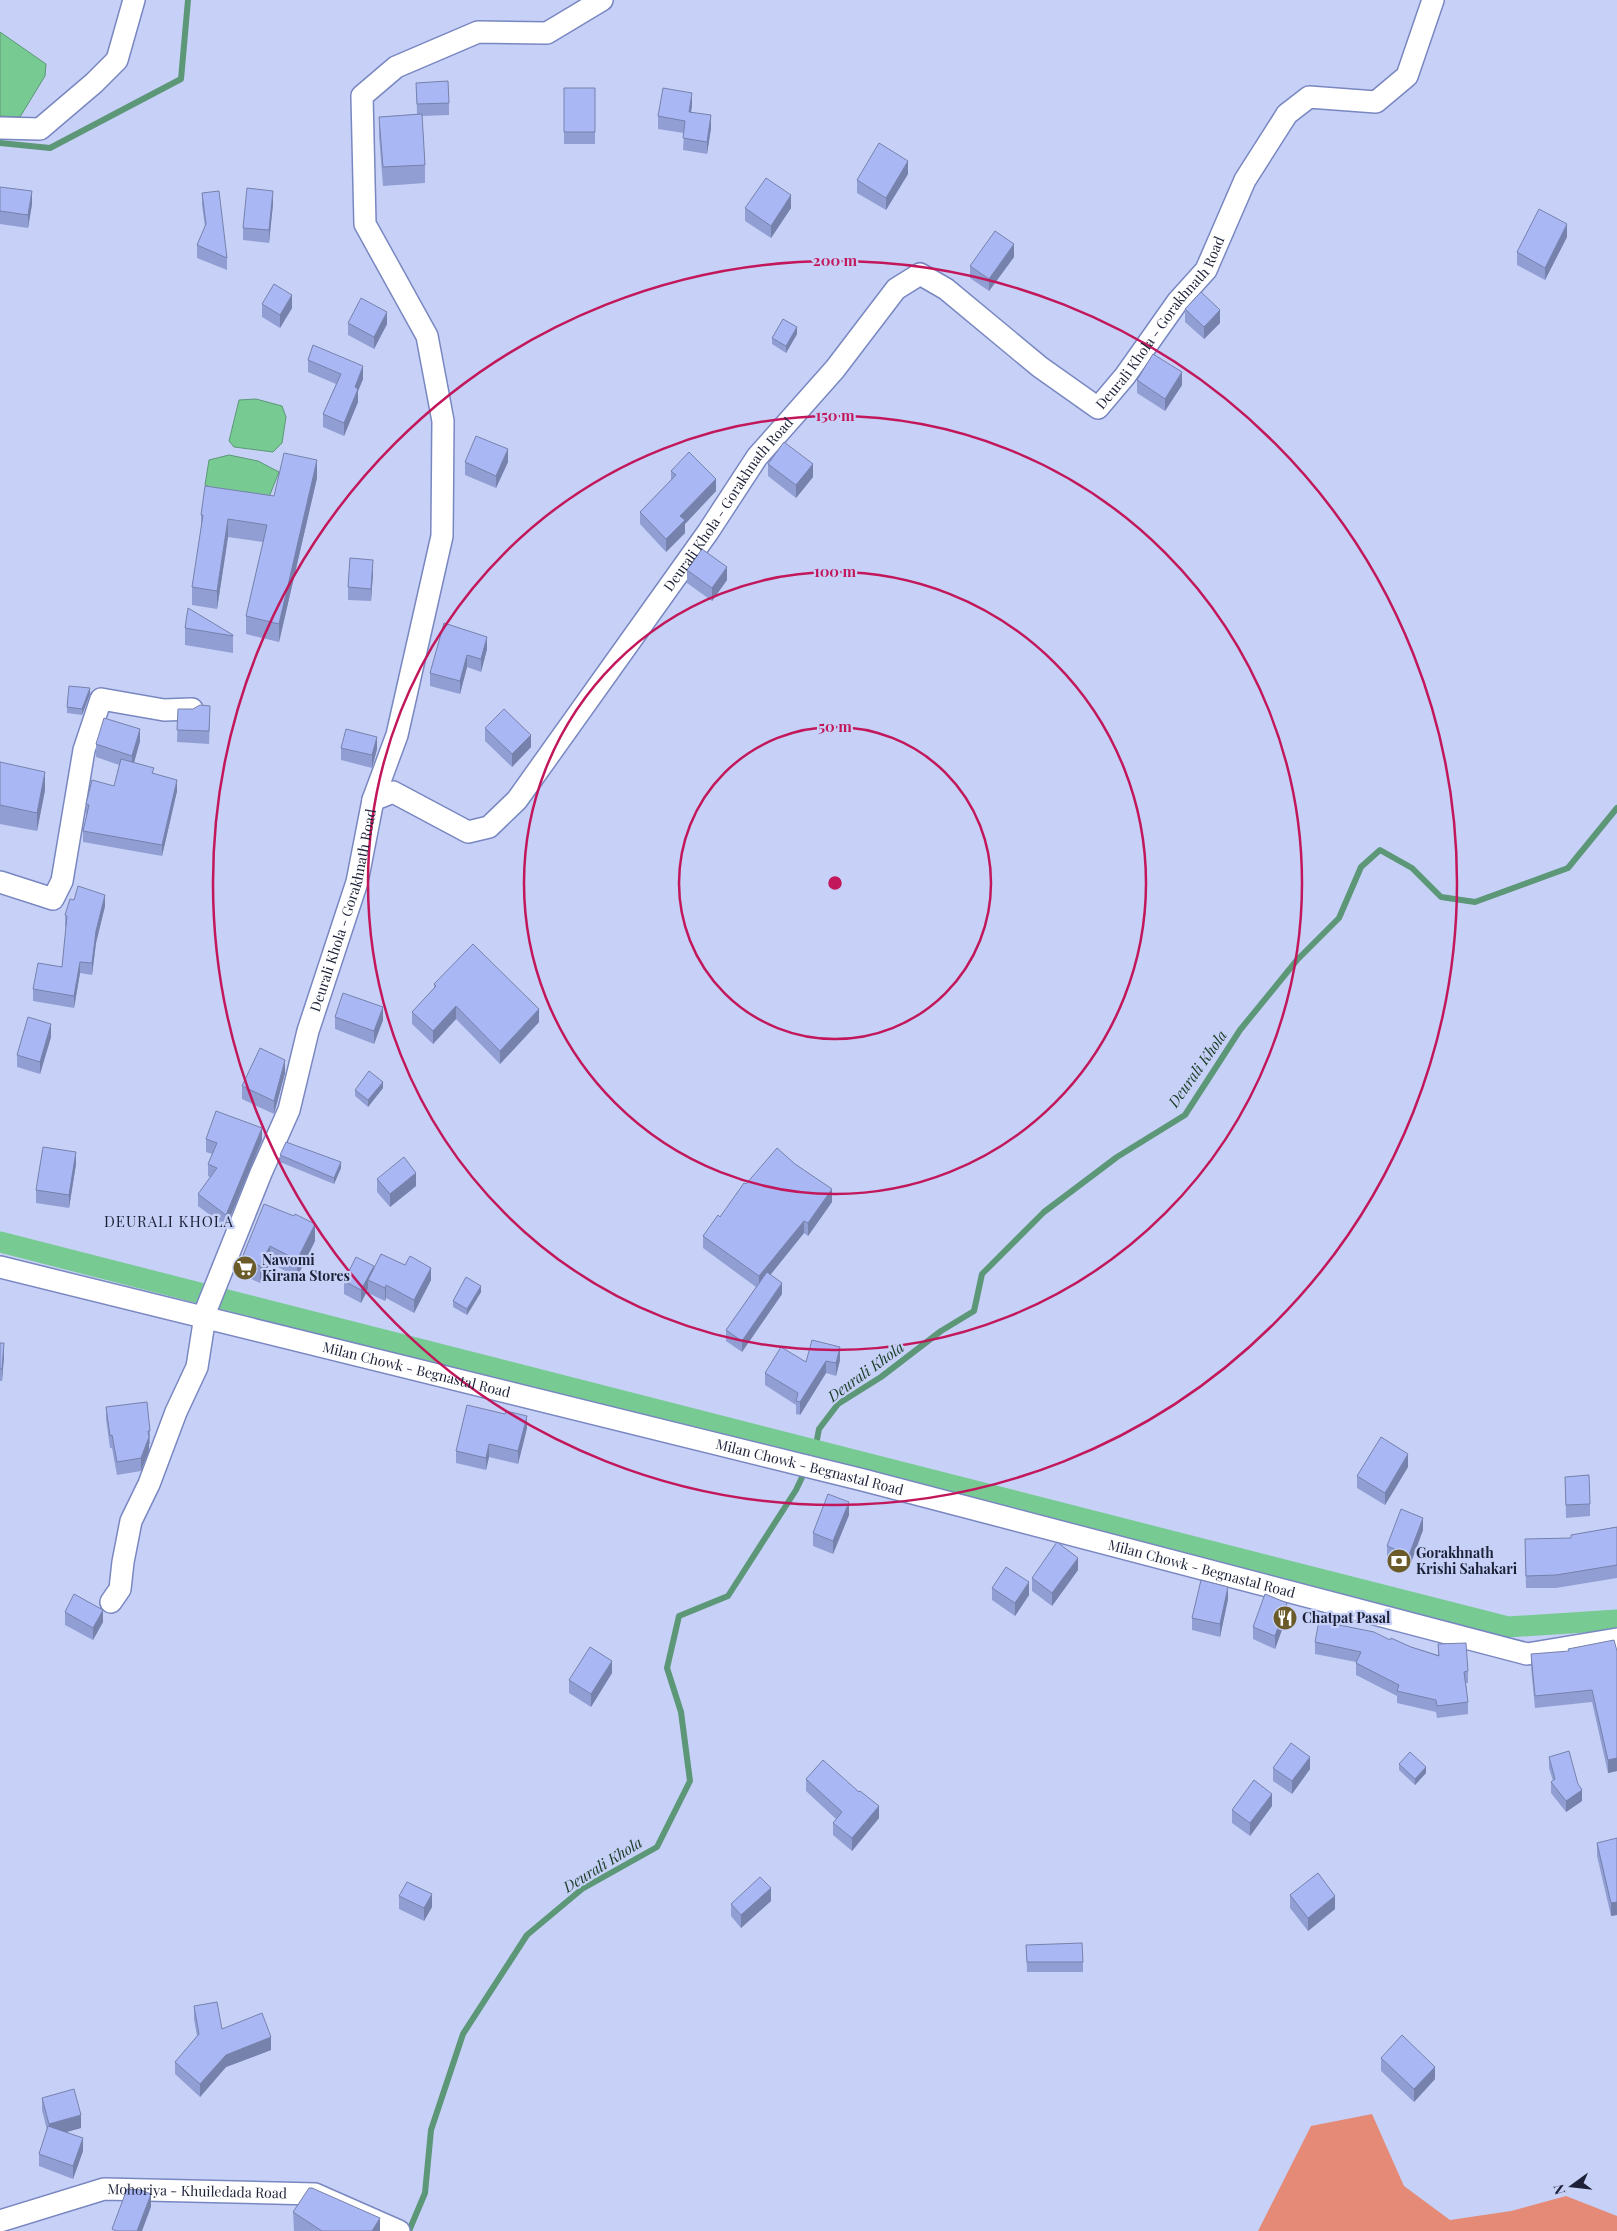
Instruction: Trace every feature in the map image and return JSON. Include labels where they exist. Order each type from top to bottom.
[{"type":"street","points":[[0,128],[40,129],[94,84],[117,60],[134,0]]},
{"type":"street","points":[[373,800],[397,736],[442,536],[443,421],[427,336],[365,224],[362,96],[396,67],[478,32],[547,33],[602,0]]},
{"type":"street","name":"Deurali Khola - Gorakhnath Road","points":[[111,1602],[120,1589],[131,1521],[149,1484],[176,1412],[197,1367],[205,1314],[219,1275],[289,1110],[308,1031],[357,882],[373,800],[393,792],[468,832],[489,827],[517,800],[708,532],[757,457],[834,369],[896,289],[920,274],[946,290],[1040,367],[1098,408],[1125,376],[1178,301],[1206,270],[1245,180],[1287,114],[1309,97],[1376,102],[1407,76],[1433,0]]},
{"type":"street","points":[[0,882],[53,899],[62,881],[84,750],[101,700],[164,710],[192,709]]},
{"type":"street","name":"Milan Chowk - Begnastal Road","points":[[0,1267],[205,1314],[863,1480],[1527,1654],[1617,1639]]},
{"type":"street","name":"Mohoriya - Khuiledada Road","points":[[0,2220],[104,2189],[315,2194],[396,2230]]},
{"type":"shaded area","points":[[0,32],[46,64],[45,76],[20,117],[0,116]]},
{"type":"shaded area","points":[[256,399],[282,406],[286,417],[282,443],[273,452],[234,447],[229,441],[239,400]]},
{"type":"shaded area","points":[[229,455],[258,461],[279,472],[269,497],[231,497],[205,485],[209,460]]},
{"type":"shaded area","points":[[1372,2114],[1404,2186],[1450,2220],[1511,2211],[1566,2196],[1617,2216],[1617,2231],[1258,2231],[1311,2126]]},
{"type":"building","points":[[448,81],[449,103],[417,104],[416,83]]},
{"type":"building","points":[[564,88],[595,88],[595,132],[564,132]]},
{"type":"building","points":[[663,88],[692,93],[689,112],[711,115],[707,142],[683,138],[685,121],[658,116]]},
{"type":"building","points":[[422,114],[425,165],[383,167],[379,117]]},
{"type":"building","points":[[879,143],[908,161],[886,198],[857,180]]},
{"type":"building","points":[[766,178],[791,195],[771,226],[745,208]]},
{"type":"building","points":[[0,187],[32,191],[28,215],[0,211]]},
{"type":"building","points":[[247,188],[273,191],[269,230],[243,228]]},
{"type":"building","points":[[219,191],[227,258],[197,245],[206,224],[202,193]]},
{"type":"building","points":[[1539,209],[1567,224],[1545,268],[1517,252]]},
{"type":"building","points":[[995,231],[1014,244],[989,279],[970,266]]},
{"type":"building","points":[[274,284],[292,295],[280,315],[262,304]]},
{"type":"building","points":[[1201,292],[1220,310],[1204,327],[1185,309]]},
{"type":"building","points":[[361,298],[387,312],[374,337],[348,323]]},
{"type":"building","points":[[783,319],[797,327],[786,346],[772,338]]},
{"type":"building","points":[[313,345],[363,366],[355,387],[358,389],[344,423],[323,414],[341,374],[308,360]]},
{"type":"building","points":[[1153,354],[1182,372],[1165,399],[1137,380]]},
{"type":"building","points":[[476,436],[508,449],[496,476],[465,462]]},
{"type":"building","points":[[784,442],[813,464],[796,485],[768,464]]},
{"type":"building","points":[[689,452],[716,479],[680,516],[685,520],[666,539],[640,512],[676,475],[671,471]]},
{"type":"building","points":[[284,453],[317,460],[279,624],[246,616],[267,525],[228,519],[217,591],[192,587],[203,515],[201,515],[205,486],[274,496]]},
{"type":"building","points":[[702,549],[727,567],[712,588],[687,570]]},
{"type":"building","points":[[350,558],[373,560],[371,589],[348,587]]},
{"type":"building","points":[[188,608],[233,635],[233,636],[185,628]]},
{"type":"building","points":[[444,623],[487,637],[481,659],[467,655],[460,681],[430,673]]},
{"type":"building","points":[[69,686],[90,688],[82,709],[67,707]]},
{"type":"building","points":[[200,705],[210,706],[209,731],[177,730],[178,709],[193,709]]},
{"type":"building","points":[[504,709],[531,735],[512,754],[485,728]]},
{"type":"building","points":[[104,718],[140,729],[132,756],[96,744]]},
{"type":"building","points":[[346,729],[377,737],[372,755],[341,748]]},
{"type":"building","points":[[121,759],[154,768],[152,773],[177,780],[162,845],[83,831],[89,805],[86,804],[92,780],[114,786]]},
{"type":"building","points":[[0,762],[45,772],[37,813],[0,805]]},
{"type":"building","points":[[78,886],[105,895],[96,931],[92,963],[80,962],[74,996],[33,989],[38,963],[62,967],[67,916],[65,915],[70,899],[74,900]]},
{"type":"building","points":[[473,944],[539,1009],[500,1051],[456,1006],[433,1031],[412,1012],[436,986],[434,984]]},
{"type":"building","points":[[343,993],[383,1007],[374,1031],[335,1017]]},
{"type":"building","points":[[28,1017],[51,1024],[40,1062],[17,1055]]},
{"type":"building","points":[[260,1048],[285,1060],[274,1101],[242,1086]]},
{"type":"building","points":[[369,1071],[383,1082],[368,1100],[355,1090]]},
{"type":"building","points":[[216,1111],[262,1128],[226,1215],[198,1194],[217,1168],[208,1164],[217,1143],[206,1139]]},
{"type":"building","points":[[286,1142],[341,1162],[334,1178],[280,1155]]},
{"type":"building","points":[[43,1147],[76,1152],[69,1195],[36,1190]]},
{"type":"building","points":[[777,1148],[795,1164],[832,1189],[808,1223],[804,1221],[759,1276],[703,1236],[718,1215],[720,1217],[744,1183],[746,1184]]},
{"type":"building","points":[[404,1157],[416,1173],[390,1194],[377,1179]]},
{"type":"building","points":[[264,1204],[294,1216],[295,1214],[315,1224],[297,1260],[270,1246],[260,1266],[242,1258]]},
{"type":"building","points":[[381,1254],[405,1265],[410,1256],[431,1268],[414,1300],[386,1285],[385,1288],[368,1280]]},
{"type":"building","points":[[356,1257],[374,1266],[361,1290],[344,1281]]},
{"type":"building","points":[[767,1272],[782,1283],[742,1341],[726,1330]]},
{"type":"building","points":[[466,1277],[481,1286],[467,1309],[453,1301]]},
{"type":"building","points":[[812,1340],[840,1347],[836,1363],[826,1361],[800,1402],[796,1401],[798,1393],[765,1373],[781,1347],[806,1362]]},
{"type":"building","points":[[0,1343],[4,1343],[2,1369],[0,1369]]},
{"type":"building","points":[[147,1402],[150,1431],[148,1431],[149,1437],[141,1458],[117,1462],[112,1435],[110,1436],[106,1407]]},
{"type":"building","points":[[467,1405],[505,1414],[506,1411],[527,1416],[518,1451],[489,1444],[486,1458],[456,1451]]},
{"type":"building","points":[[1381,1437],[1408,1454],[1385,1493],[1357,1476]]},
{"type":"building","points":[[1589,1475],[1590,1504],[1566,1505],[1565,1477]]},
{"type":"building","points":[[828,1494],[849,1502],[833,1541],[813,1533]]},
{"type":"building","points":[[1401,1509],[1423,1518],[1409,1555],[1387,1546]]},
{"type":"building","points":[[1617,1527],[1617,1565],[1556,1575],[1526,1576],[1525,1539],[1571,1538],[1571,1535]]},
{"type":"building","points":[[1057,1542],[1078,1558],[1052,1593],[1032,1578]]},
{"type":"building","points":[[1006,1567],[1029,1582],[1015,1603],[992,1588]]},
{"type":"building","points":[[1201,1580],[1228,1587],[1220,1624],[1192,1618]]},
{"type":"building","points":[[74,1594],[103,1610],[93,1628],[65,1612]]},
{"type":"building","points":[[1265,1594],[1287,1603],[1275,1636],[1253,1627]]},
{"type":"building","points":[[1319,1621],[1374,1632],[1390,1640],[1391,1638],[1439,1656],[1438,1644],[1466,1643],[1468,1671],[1464,1672],[1468,1702],[1437,1706],[1436,1700],[1397,1691],[1399,1685],[1356,1663],[1361,1652],[1315,1642]]},
{"type":"building","points":[[1614,1640],[1617,1651],[1617,1758],[1608,1760],[1592,1690],[1535,1696],[1531,1654],[1569,1651],[1568,1649]]},
{"type":"building","points":[[590,1647],[612,1661],[591,1694],[569,1680]]},
{"type":"building","points":[[1291,1743],[1310,1757],[1292,1781],[1273,1768]]},
{"type":"building","points":[[1569,1751],[1578,1784],[1582,1790],[1566,1801],[1551,1782],[1555,1779],[1549,1757]]},
{"type":"building","points":[[1410,1752],[1426,1767],[1415,1779],[1399,1764]]},
{"type":"building","points":[[823,1760],[859,1792],[879,1806],[852,1838],[833,1823],[842,1812],[806,1779]]},
{"type":"building","points":[[1254,1780],[1272,1794],[1250,1823],[1232,1810]]},
{"type":"building","points":[[1617,1838],[1617,1902],[1611,1903],[1597,1843]]},
{"type":"building","points":[[1318,1873],[1335,1896],[1308,1918],[1290,1895]]},
{"type":"building","points":[[760,1877],[771,1888],[741,1915],[731,1904]]},
{"type":"building","points":[[407,1882],[432,1894],[424,1908],[399,1896]]},
{"type":"building","points":[[1082,1943],[1083,1962],[1027,1962],[1026,1945]]},
{"type":"building","points":[[217,2002],[222,2029],[262,2013],[271,2037],[226,2055],[200,2084],[175,2062],[199,2034],[194,2006]]},
{"type":"building","points":[[1402,2035],[1435,2067],[1414,2089],[1381,2058]]},
{"type":"building","points":[[74,2089],[81,2115],[49,2124],[42,2098]]},
{"type":"building","points":[[48,2126],[83,2138],[73,2166],[39,2154]]},
{"type":"building","points":[[309,2188],[380,2218],[372,2231],[322,2231],[293,2212]]},
{"type":"building","points":[[127,2189],[141,2190],[151,2194],[137,2231],[116,2231],[112,2229]]},
{"type":"waterway","points":[[0,143],[50,148],[181,79],[188,0]]},
{"type":"waterway","name":"Deurali Khola","points":[[409,2231],[425,2193],[431,2130],[463,2034],[527,1935],[582,1889],[657,1847],[690,1781],[681,1712],[667,1668],[679,1616],[728,1596],[796,1490],[815,1450],[819,1429],[838,1404],[881,1377],[941,1331],[974,1311],[982,1274],[1044,1212],[1117,1157],[1185,1115],[1240,1030],[1297,960],[1339,918],[1361,867],[1380,850],[1412,868],[1441,897],[1475,902],[1568,868],[1617,808]]},
{"type":"waterway","points":[[0,1242],[1508,1627],[1617,1620]]},
{"type":"place","name":"Nawomi Kirana Stores","points":[[245,1268]]},
{"type":"place","name":"Gorakhnath Krishi Sahakari","points":[[1399,1561]]},
{"type":"place","name":"Chatpat Pasal","points":[[1285,1618]]},
{"type":"district","name":"DEURALI KHOLA","points":[[169,1222]]}]
